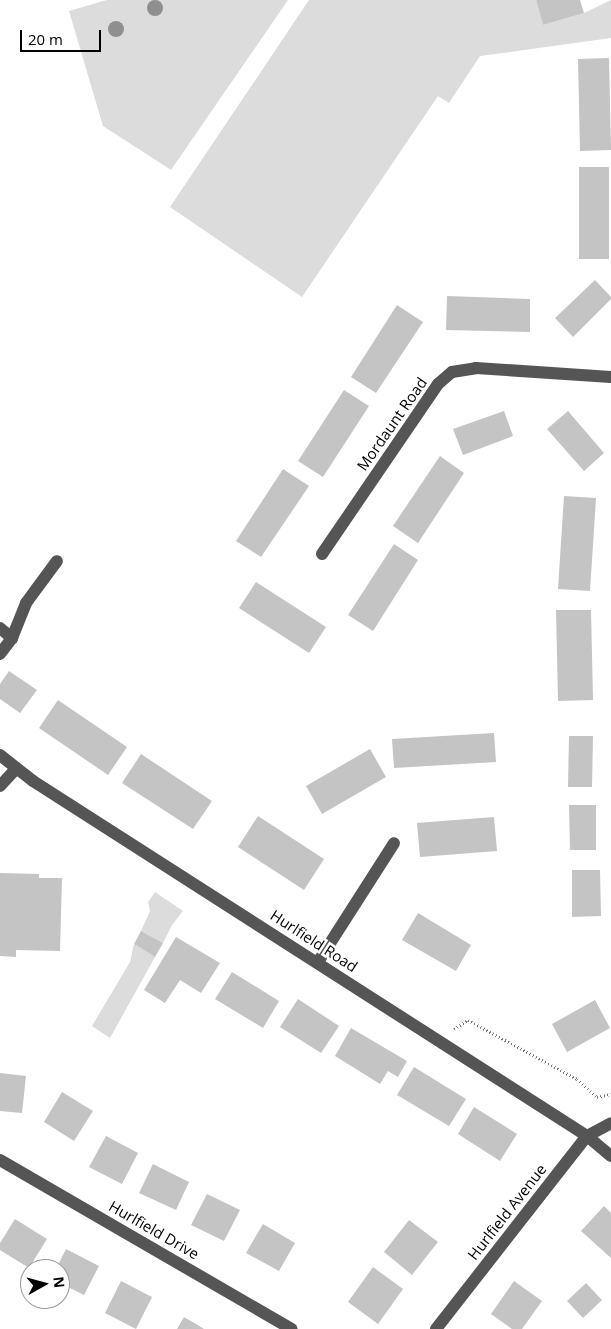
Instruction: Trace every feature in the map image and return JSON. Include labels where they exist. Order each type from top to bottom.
[{"type":"street","name":"Mordaunt Road","points":[[322,554],[438,384],[452,372],[476,368],[611,377]]},
{"type":"street","points":[[0,654],[12,638],[26,604],[57,561]]},
{"type":"street","points":[[0,628],[12,638]]},
{"type":"street","name":"Hurlfield Road","points":[[0,755],[16,768],[587,1136],[611,1156]]},
{"type":"street","points":[[0,786],[16,768]]},
{"type":"street","points":[[318,962],[394,844]]},
{"type":"street","name":"Hurlfield Avenue","points":[[436,1329],[587,1136],[611,1123]]},
{"type":"street","name":"Hurlfield Drive","points":[[0,1160],[291,1329]]},
{"type":"path","points":[[436,1040],[468,1020],[577,1079],[597,1097],[611,1094]]},
{"type":"shaded area","points":[[107,0],[288,0],[171,170],[103,126],[69,11]]},
{"type":"shaded area","points":[[309,0],[536,0],[543,25],[584,13],[611,0],[611,38],[480,56],[449,103],[438,96],[302,297],[170,207]]},
{"type":"shaded area","points":[[155,892],[183,911],[172,925],[163,943],[141,931],[150,911],[148,902]]},
{"type":"shaded area","points":[[134,944],[155,957],[110,1038],[92,1026],[130,962]]},
{"type":"building","points":[[536,0],[580,0],[584,13],[543,25]]},
{"type":"building","points":[[609,58],[611,150],[580,151],[578,59]]},
{"type":"building","points":[[579,167],[609,167],[609,259],[579,259]]},
{"type":"building","points":[[595,280],[611,299],[573,337],[555,318]]},
{"type":"building","points":[[447,296],[530,299],[530,332],[446,330]]},
{"type":"building","points":[[397,305],[423,322],[376,393],[351,377]]},
{"type":"building","points":[[344,390],[369,406],[323,477],[298,461]]},
{"type":"building","points":[[504,411],[513,436],[463,455],[453,429]]},
{"type":"building","points":[[568,411],[604,453],[584,471],[547,429]]},
{"type":"building","points":[[440,456],[464,473],[418,543],[393,526]]},
{"type":"building","points":[[283,469],[309,486],[261,557],[236,541]]},
{"type":"building","points":[[564,496],[596,498],[590,591],[558,589]]},
{"type":"building","points":[[394,544],[418,560],[373,631],[348,615]]},
{"type":"building","points":[[256,582],[326,627],[309,653],[239,608]]},
{"type":"building","points":[[556,610],[591,610],[593,700],[558,701]]},
{"type":"building","points":[[9,671],[37,690],[20,713],[0,699],[0,684]]},
{"type":"building","points":[[58,700],[127,747],[108,775],[39,728]]},
{"type":"building","points":[[494,733],[496,762],[394,768],[392,739]]},
{"type":"building","points":[[569,736],[593,736],[592,787],[568,787]]},
{"type":"building","points":[[370,749],[386,777],[322,814],[306,786]]},
{"type":"building","points":[[141,754],[212,801],[193,829],[122,783]]},
{"type":"building","points":[[569,805],[596,805],[596,850],[570,850]]},
{"type":"building","points":[[258,816],[324,859],[304,890],[238,847]]},
{"type":"building","points":[[494,817],[497,851],[420,857],[417,823]]},
{"type":"building","points":[[572,870],[600,870],[601,916],[572,917]]},
{"type":"building","points":[[0,873],[39,874],[39,878],[62,878],[60,951],[16,950],[16,957],[0,956]]},
{"type":"building","points":[[418,913],[471,945],[456,971],[402,940]]},
{"type":"building","points":[[141,931],[163,943],[155,957],[134,944]]},
{"type":"building","points":[[176,937],[220,963],[201,993],[180,980],[165,1003],[144,990]]},
{"type":"building","points":[[232,972],[279,1001],[263,1028],[215,999]]},
{"type":"building","points":[[298,999],[339,1026],[321,1053],[280,1027]]},
{"type":"building","points":[[595,1000],[610,1028],[567,1052],[552,1024]]},
{"type":"building","points":[[351,1028],[407,1061],[398,1077],[388,1071],[380,1084],[335,1056]]},
{"type":"building","points":[[414,1067],[466,1099],[449,1126],[397,1095]]},
{"type":"building","points":[[0,1073],[26,1076],[22,1113],[0,1111]]},
{"type":"building","points":[[62,1092],[93,1111],[74,1141],[44,1122]]},
{"type":"building","points":[[474,1107],[517,1134],[500,1161],[458,1134]]},
{"type":"building","points":[[106,1136],[138,1153],[122,1184],[89,1167]]},
{"type":"building","points":[[153,1164],[189,1182],[176,1210],[139,1193]]},
{"type":"building","points":[[207,1194],[240,1210],[224,1241],[191,1225]]},
{"type":"building","points":[[604,1206],[611,1213],[611,1258],[581,1231]]},
{"type":"building","points":[[15,1219],[47,1239],[35,1259],[20,1259],[20,1262],[0,1250],[0,1243]]},
{"type":"building","points":[[409,1220],[438,1242],[412,1275],[384,1252]]},
{"type":"building","points":[[263,1224],[295,1243],[279,1271],[246,1253]]},
{"type":"building","points":[[66,1249],[99,1266],[84,1295],[70,1288],[70,1259],[61,1259]]},
{"type":"building","points":[[373,1267],[403,1289],[378,1324],[348,1302]]},
{"type":"building","points":[[121,1281],[152,1297],[136,1329],[105,1313]]},
{"type":"building","points":[[514,1281],[542,1301],[522,1329],[512,1329],[491,1314]]},
{"type":"building","points":[[586,1283],[602,1300],[583,1318],[567,1301]]},
{"type":"building","points":[[184,1317],[201,1327],[204,1329],[177,1329]]}]
